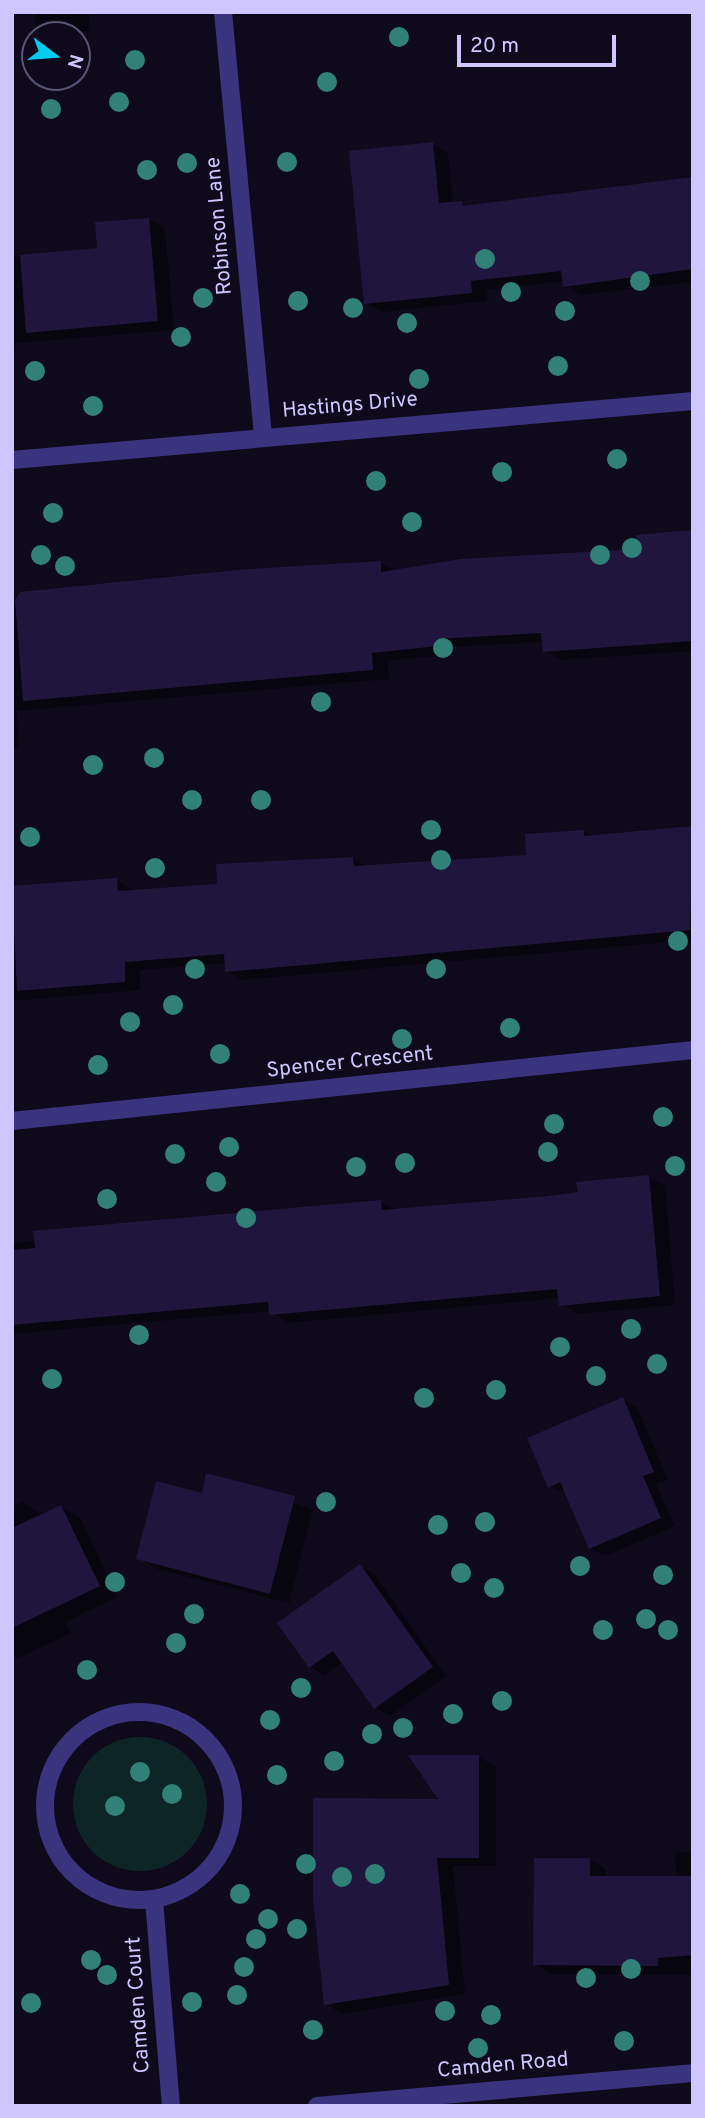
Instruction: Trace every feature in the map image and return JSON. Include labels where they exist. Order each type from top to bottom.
[{"type":"street","name":"Robinson Lane","points":[[223,12],[263,436]]},
{"type":"street","name":"Hastings Drive","points":[[12,460],[263,436],[693,401]]},
{"type":"street","name":"Spencer Crescent","points":[[12,1121],[693,1050]]},
{"type":"street","points":[[130,1712],[161,1714],[191,1727],[215,1749],[229,1778],[234,1810],[227,1841],[210,1869],[185,1889],[154,1900],[124,1900],[96,1891],[61,1857],[45,1820],[56,1762],[74,1738],[99,1721],[130,1712]]},
{"type":"street","name":"Camden Court","points":[[154,1900],[171,2106]]},
{"type":"street","name":"Camden Road","points":[[317,2106],[693,2073]]},
{"type":"green space","points":[[140,1737],[166,1742],[187,1757],[202,1778],[207,1804],[202,1830],[187,1851],[166,1866],[140,1871],[114,1866],[93,1851],[78,1830],[73,1804],[78,1778],[93,1757],[114,1742]]},
{"type":"building","points":[[433,142],[439,203],[462,201],[463,206],[693,177],[693,269],[563,287],[561,271],[471,281],[472,293],[364,304],[349,151]]},
{"type":"building","points":[[149,218],[158,321],[26,333],[20,255],[97,248],[95,222]]},
{"type":"building","points":[[693,530],[693,641],[543,652],[541,633],[438,639],[438,646],[372,653],[373,670],[23,701],[15,600],[20,592],[248,569],[381,561],[381,572],[461,559],[638,549],[636,535]]},
{"type":"building","points":[[693,826],[690,930],[225,972],[224,954],[125,962],[125,982],[17,991],[12,886],[117,878],[118,891],[217,884],[216,864],[353,857],[354,866],[526,855],[525,834],[584,830],[584,836]]},
{"type":"building","points":[[649,1175],[660,1296],[559,1306],[557,1289],[269,1315],[268,1302],[12,1325],[12,1250],[35,1248],[33,1231],[381,1200],[382,1210],[549,1196],[578,1192],[576,1182]]},
{"type":"building","points":[[623,1397],[654,1472],[643,1476],[661,1518],[589,1549],[560,1482],[548,1488],[527,1438]]},
{"type":"building","points":[[206,1473],[295,1496],[270,1594],[136,1559],[156,1481],[202,1493]]},
{"type":"building","points":[[61,1505],[100,1586],[12,1628],[12,1528]]},
{"type":"building","points":[[360,1564],[433,1667],[374,1709],[333,1651],[309,1668],[277,1623]]},
{"type":"building","points":[[408,1755],[479,1755],[479,1858],[437,1858],[449,1985],[324,2005],[313,1898],[313,1798],[438,1799]]},
{"type":"building","points":[[534,1858],[590,1858],[590,1876],[693,1876],[693,1955],[658,1958],[658,1966],[533,1965]]}]
